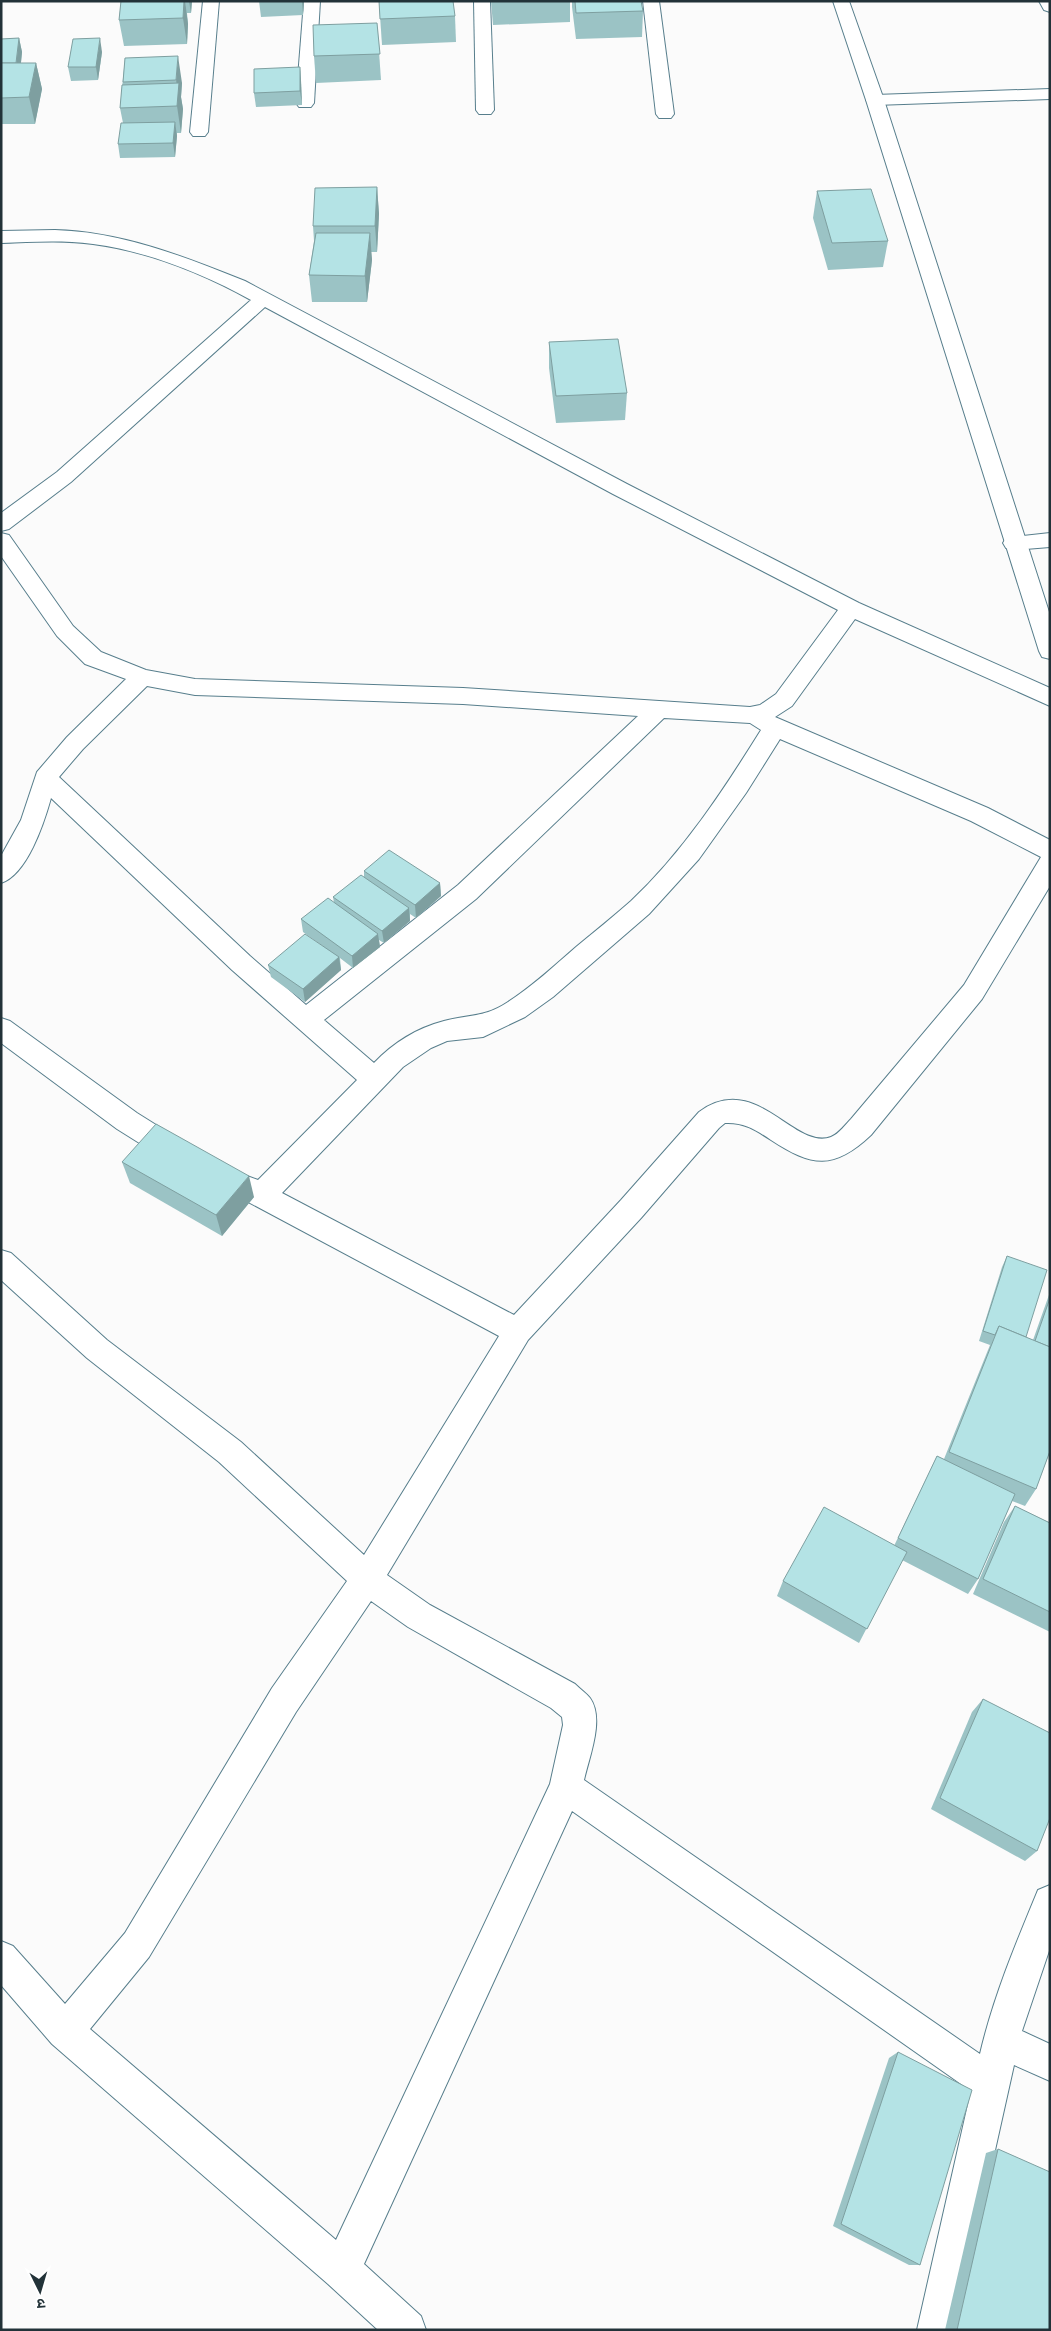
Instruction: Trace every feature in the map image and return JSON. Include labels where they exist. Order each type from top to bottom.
[{"type":"street","points":[[199,132],[211,1]]},
{"type":"street","points":[[305,103],[312,1]]},
{"type":"street","points":[[482,1],[485,110]]},
{"type":"street","points":[[650,1],[665,114]]},
{"type":"street","points":[[841,1],[875,100],[1014,543],[1050,651]]},
{"type":"street","points":[[1047,1],[1050,7]]},
{"type":"street","points":[[875,100],[1050,94]]},
{"type":"street","points":[[1,237],[71,236],[107,241],[182,263],[238,286],[611,484],[851,608],[1050,698]]},
{"type":"street","points":[[1,524],[64,477],[263,299]]},
{"type":"street","points":[[1,540],[36,593],[65,631],[93,658],[142,677],[195,687],[463,696],[750,715],[766,712],[784,700],[851,608]]},
{"type":"street","points":[[1014,543],[1050,540]]},
{"type":"street","points":[[1,874],[17,854],[33,820],[45,778],[75,743],[142,677]]},
{"type":"street","points":[[307,1019],[467,892],[659,709]]},
{"type":"street","points":[[750,715],[776,728],[933,792],[1021,834],[1050,851]]},
{"type":"street","points":[[262,1195],[394,1059],[422,1040],[445,1030],[483,1026],[516,1010],[544,990],[640,906],[690,852],[738,787],[776,728]]},
{"type":"street","points":[[45,778],[241,963],[374,1079]]},
{"type":"street","points":[[65,2030],[137,1945],[284,1700],[367,1579],[518,1331],[631,1209],[708,1120],[722,1112],[742,1113],[759,1119],[806,1147],[830,1149],[844,1144],[861,1127],[973,992],[1050,864]]},
{"type":"street","points":[[1,1028],[128,1121],[199,1164]]},
{"type":"street","points":[[226,1177],[518,1331]]},
{"type":"street","points":[[1,1262],[97,1349],[230,1452],[367,1579],[419,1616],[563,1696],[578,1710],[579,1725],[566,1787],[342,2270]]},
{"type":"street","points":[[566,1787],[991,2083]]},
{"type":"street","points":[[936,2330],[1002,2040],[1027,1961],[1050,1902]]},
{"type":"street","points":[[1,1958],[65,2030],[342,2270],[407,2330]]},
{"type":"street","points":[[1002,2040],[1050,2063]]},
{"type":"building","points":[[121,1],[184,1],[183,18],[119,20]]},
{"type":"building","points":[[379,1],[453,1],[455,16],[380,19]]},
{"type":"building","points":[[575,1],[641,1],[643,11],[576,13]]},
{"type":"building","points":[[377,23],[380,54],[314,56],[313,25]]},
{"type":"building","points":[[19,38],[16,63],[1,63],[1,39]]},
{"type":"building","points":[[100,38],[96,67],[68,67],[73,39]]},
{"type":"building","points":[[178,56],[176,80],[123,82],[125,58]]},
{"type":"building","points":[[1,63],[36,63],[29,97],[1,98]]},
{"type":"building","points":[[300,67],[300,91],[254,93],[254,69]]},
{"type":"building","points":[[179,83],[177,106],[120,108],[122,85]]},
{"type":"building","points":[[175,122],[173,143],[118,144],[121,123]]},
{"type":"building","points":[[377,187],[375,226],[313,226],[315,188]]},
{"type":"building","points":[[871,189],[888,241],[832,243],[817,191]]},
{"type":"building","points":[[316,233],[370,233],[365,276],[309,275]]},
{"type":"building","points":[[618,339],[627,393],[556,396],[549,342]]},
{"type":"building","points":[[389,850],[440,883],[415,905],[364,871]]},
{"type":"building","points":[[361,875],[409,908],[382,931],[333,897]]},
{"type":"building","points":[[328,898],[378,934],[352,956],[301,919]]},
{"type":"building","points":[[305,934],[339,957],[303,989],[268,965]]},
{"type":"building","points":[[156,1124],[249,1176],[216,1215],[122,1162]]},
{"type":"building","points":[[1007,1256],[1047,1270],[1026,1337],[999,1326],[995,1335],[983,1331]]},
{"type":"building","points":[[1050,1298],[1050,1347],[1035,1341]]},
{"type":"building","points":[[999,1326],[1050,1347],[1050,1451],[1036,1489],[949,1452]]},
{"type":"building","points":[[937,1456],[1015,1494],[978,1579],[898,1538]]},
{"type":"building","points":[[1015,1506],[1050,1523],[1050,1612],[983,1579]]},
{"type":"building","points":[[824,1507],[907,1552],[867,1629],[783,1581]]},
{"type":"building","points":[[983,1699],[1050,1733],[1050,1818],[1037,1851],[940,1798]]},
{"type":"building","points":[[898,2052],[972,2090],[920,2265],[841,2224]]},
{"type":"building","points":[[998,2149],[1050,2172],[1050,2330],[957,2330]]}]
